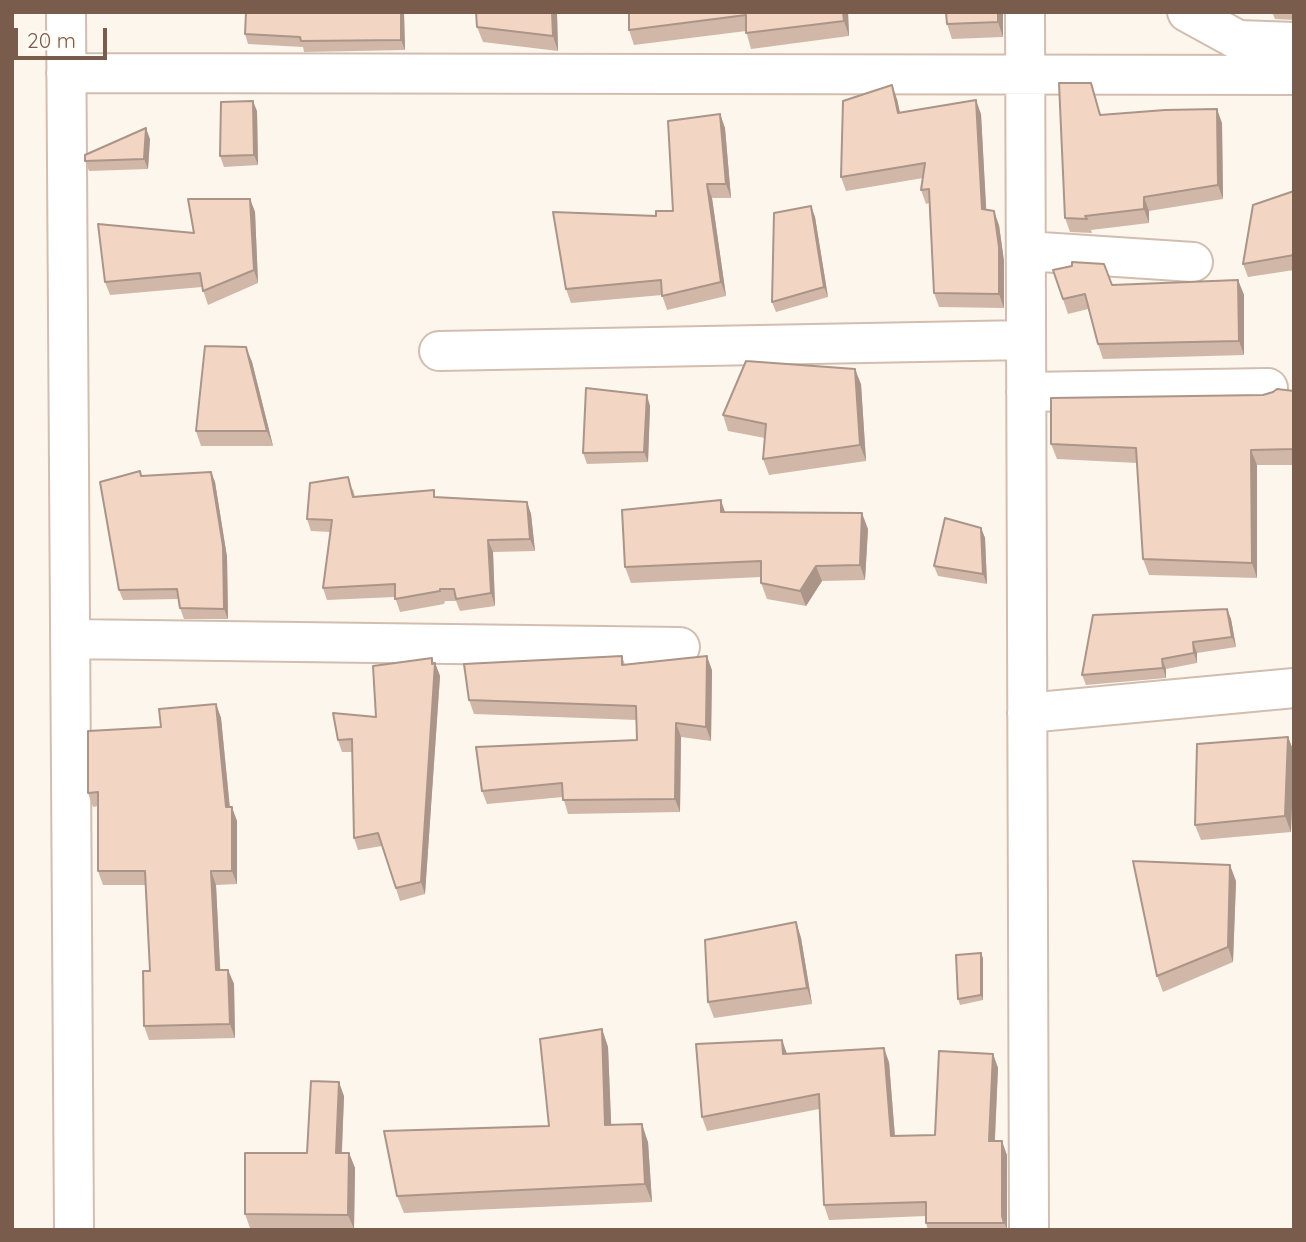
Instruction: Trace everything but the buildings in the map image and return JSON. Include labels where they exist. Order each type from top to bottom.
[{"type":"street","points":[[66,12],[74,1230]]},
{"type":"street","points":[[1025,12],[1029,1230]]},
{"type":"street","points":[[1187,12],[1238,40],[1294,42]]},
{"type":"street","points":[[66,73],[1294,75]]},
{"type":"street","points":[[1026,251],[1193,262]]},
{"type":"street","points":[[439,351],[1026,340]]},
{"type":"street","points":[[1026,392],[1268,388]]},
{"type":"street","points":[[70,639],[680,647]]},
{"type":"street","points":[[1027,713],[1294,688]]}]
